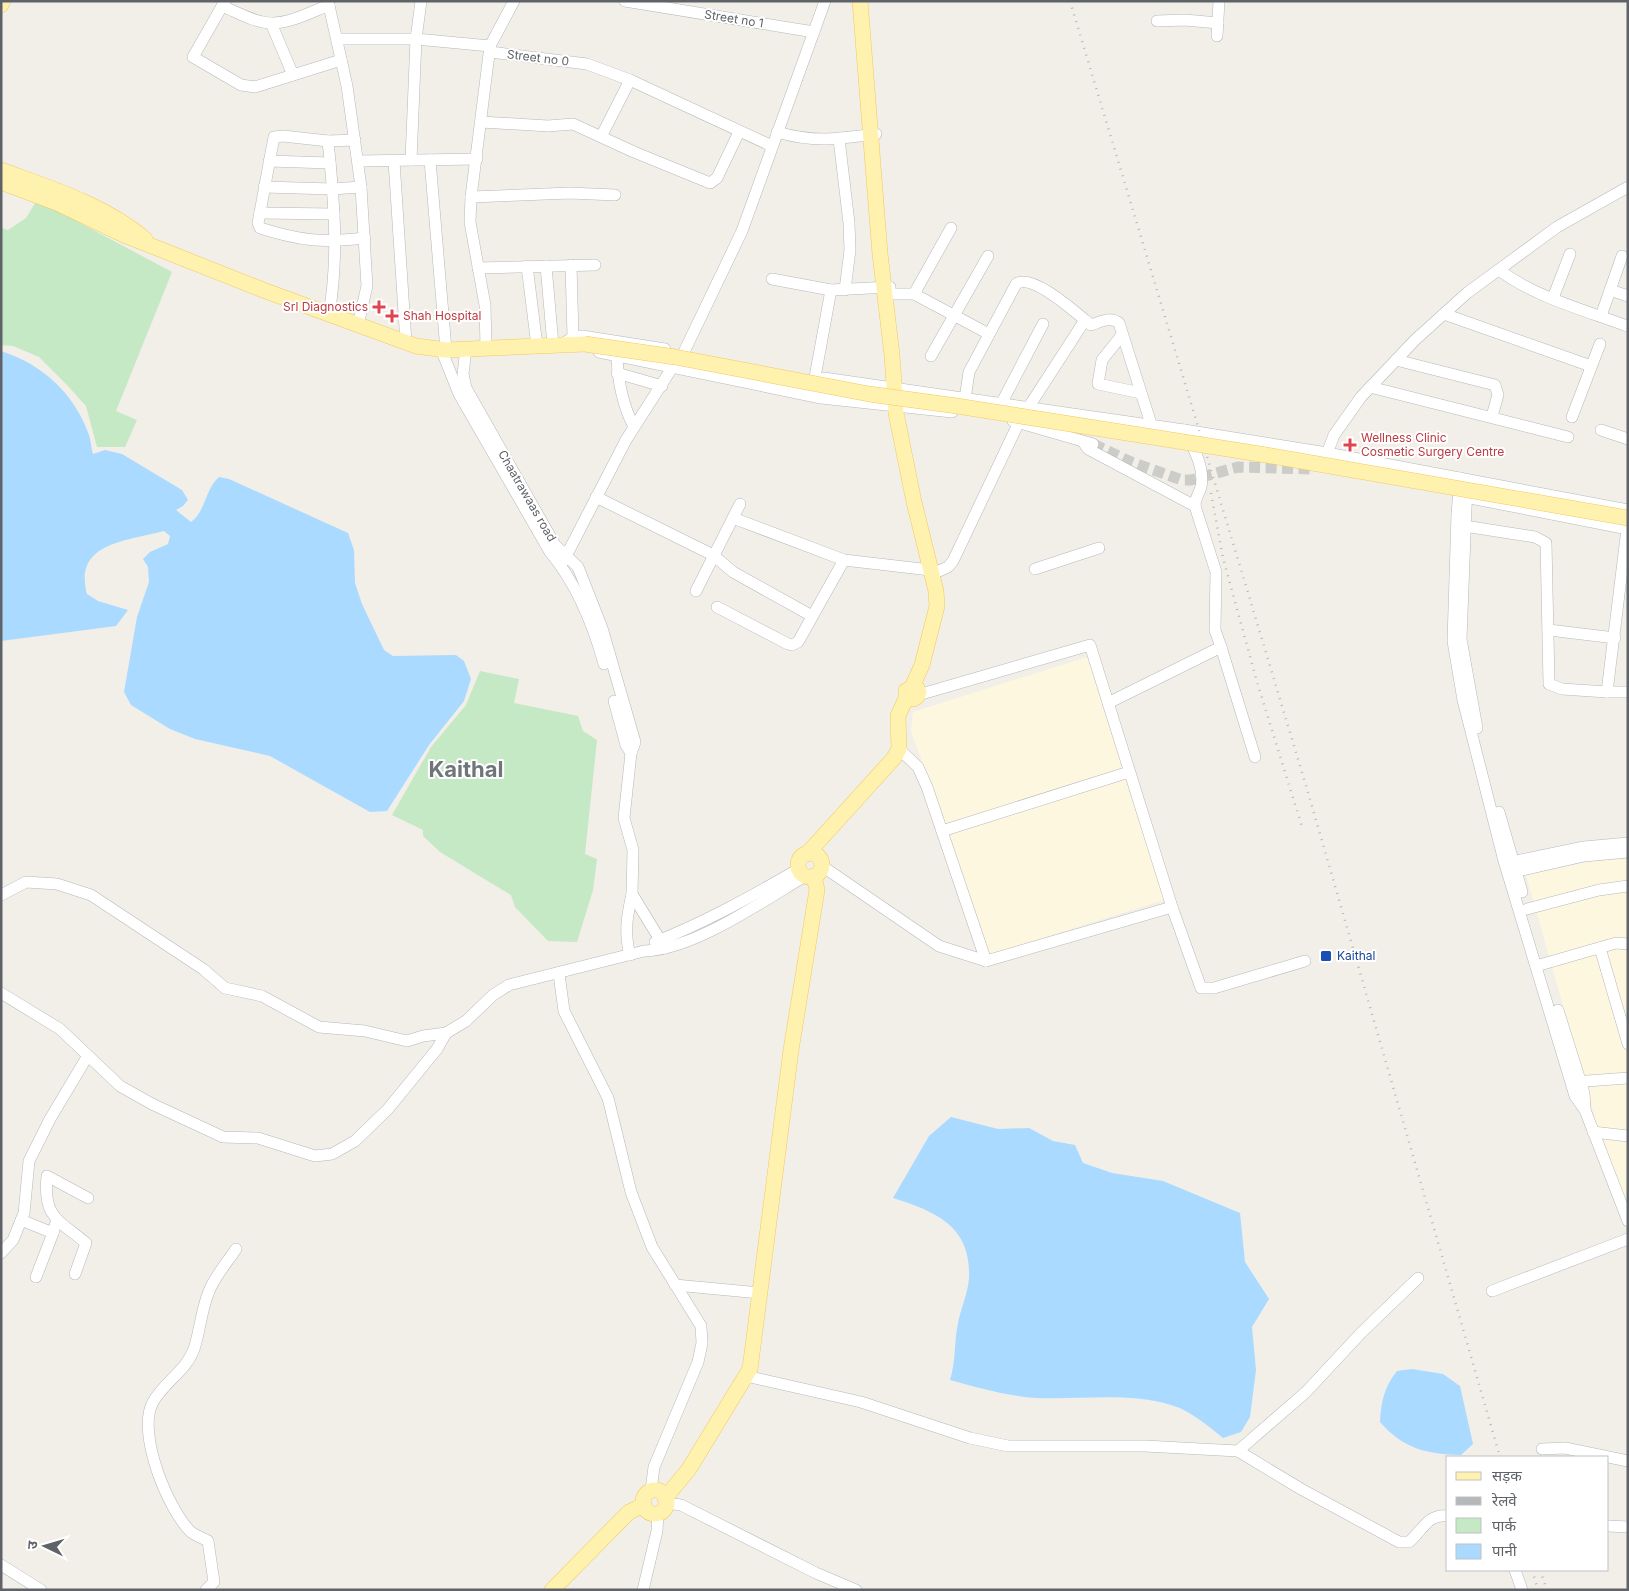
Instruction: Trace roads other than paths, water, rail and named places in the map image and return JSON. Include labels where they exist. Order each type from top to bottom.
[{"type":"main road","points":[[1,5],[3,1]]},
{"type":"main road","points":[[663,1504],[660,1491],[651,1490],[644,1496],[644,1505],[649,1512],[663,1504],[689,1469],[750,1369],[791,1050],[817,890],[810,866],[889,763],[901,751],[898,716],[914,694],[937,606],[935,570],[900,407],[860,1]]},
{"type":"main road","points":[[866,1],[873,135]]},
{"type":"main road","points":[[1,170],[36,189]]},
{"type":"main road","points":[[1,182],[62,192],[129,225],[151,244],[406,343],[444,350],[537,346],[569,342],[674,357],[869,394],[1266,455],[1627,516]]},
{"type":"main road","points":[[552,1590],[629,1512],[644,1505]]},
{"type":"street","points":[[411,160],[416,40],[421,1]]},
{"type":"street","points":[[486,348],[485,305],[470,222],[471,197],[490,49],[514,1]]},
{"type":"street","name":"Street no 1","points":[[625,1],[814,32]]},
{"type":"street","points":[[684,352],[742,231],[825,1]]},
{"type":"street","points":[[1217,36],[1219,1]]},
{"type":"street","points":[[341,60],[255,87],[241,85],[193,59],[193,54],[223,4],[257,20],[271,23],[288,20],[329,3],[341,60],[359,162],[367,286],[358,325]]},
{"type":"street","points":[[1157,21],[1185,20],[1218,23]]},
{"type":"street","points":[[271,23],[293,75]]},
{"type":"street","name":"Street no 0","points":[[337,39],[416,40],[587,64],[630,80],[772,146]]},
{"type":"street","points":[[602,135],[630,80]]},
{"type":"street","points":[[481,122],[548,126],[573,124],[602,135],[634,152],[710,183],[717,178],[739,132]]},
{"type":"street","points":[[777,132],[802,139],[821,141],[873,135]]},
{"type":"street","points":[[355,140],[328,141],[278,136],[273,140],[260,213],[260,228],[304,240],[336,242],[365,238]]},
{"type":"street","points":[[839,139],[849,223],[850,250],[845,290]]},
{"type":"street","points":[[328,141],[336,242],[334,283],[329,314]]},
{"type":"street","points":[[359,162],[477,159]]},
{"type":"street","points":[[430,160],[444,350],[459,394],[550,552],[564,561]]},
{"type":"street","points":[[269,161],[330,163]]},
{"type":"street","points":[[394,161],[406,343]]},
{"type":"street","points":[[264,187],[332,189],[361,187]]},
{"type":"street","points":[[1627,516],[1463,497],[1318,470],[1334,435],[1370,386],[1444,314],[1557,227],[1628,187]]},
{"type":"street","points":[[471,197],[570,193],[615,195]]},
{"type":"street","points":[[260,213],[334,214]]},
{"type":"street","points":[[914,294],[951,228]]},
{"type":"street","points":[[1553,298],[1570,254]]},
{"type":"street","points":[[931,356],[953,314],[988,256]]},
{"type":"street","points":[[1601,316],[1622,256]]},
{"type":"street","points":[[569,342],[571,265]]},
{"type":"street","points":[[478,268],[595,265]]},
{"type":"street","points":[[527,266],[537,346]]},
{"type":"street","points":[[546,266],[569,342],[580,350],[821,398],[1019,422],[1088,443],[1088,449],[1195,506]]},
{"type":"street","points":[[1499,270],[1513,281],[1626,326]]},
{"type":"street","points":[[772,279],[831,290],[888,290],[914,294],[989,334]]},
{"type":"street","points":[[965,399],[969,372],[1016,284],[1022,280],[1049,293],[1091,325],[1106,320],[1116,320],[1121,326],[1122,335],[1152,427]]},
{"type":"street","points":[[815,376],[831,290]]},
{"type":"street","points":[[1610,290],[1628,296]]},
{"type":"street","points":[[1444,314],[1591,366]]},
{"type":"street","points":[[733,518],[844,560],[935,570],[948,567],[953,561],[1019,422],[1085,320]]},
{"type":"street","points":[[1001,404],[1043,324]]},
{"type":"street","points":[[1122,335],[1102,360],[1098,384],[1141,394]]},
{"type":"street","points":[[569,342],[582,336],[620,340],[898,390],[1184,430],[1327,453],[1464,479],[1627,516]]},
{"type":"street","points":[[1572,417],[1600,344]]},
{"type":"street","name":"Chaatrawaas road","points":[[466,349],[463,374],[466,388],[564,561]]},
{"type":"street","points":[[617,357],[617,373],[627,413],[634,427]]},
{"type":"street","points":[[1396,360],[1496,385],[1498,395],[1492,416]]},
{"type":"street","points":[[630,955],[625,939],[625,922],[632,894],[633,850],[624,818],[632,753],[626,744],[598,642],[564,561],[634,427],[672,368]]},
{"type":"street","points":[[617,373],[662,386]]},
{"type":"street","points":[[1370,386],[1568,437]]},
{"type":"street","points":[[1184,430],[1196,451],[1201,472],[1201,488],[1195,499],[1195,506],[1216,572],[1216,630],[1255,758]]},
{"type":"street","points":[[1600,430],[1628,438]]},
{"type":"street","points":[[1464,479],[1453,641],[1473,747],[1576,1081],[1576,1096],[1585,1110],[1628,1220]]},
{"type":"street","points":[[596,497],[713,556],[734,572],[812,616]]},
{"type":"street","points":[[696,591],[740,504]]},
{"type":"street","points":[[1608,692],[1625,566],[1627,516]]},
{"type":"street","points":[[1460,526],[1535,537],[1546,543],[1549,678],[1552,687],[1628,692]]},
{"type":"street","points":[[1036,569],[1099,548]]},
{"type":"street","points":[[717,607],[792,645],[798,642],[844,560]]},
{"type":"street","points":[[1549,630],[1614,638]]},
{"type":"street","points":[[914,694],[1090,646],[1172,907],[1201,988],[1214,988],[1305,960]]},
{"type":"street","points":[[1108,703],[1221,647]]},
{"type":"street","points":[[901,751],[921,774],[986,961]]},
{"type":"street","points":[[942,830],[1129,772]]},
{"type":"street","points":[[1510,867],[1584,847],[1628,843]]},
{"type":"street","points":[[1510,867],[1584,856],[1628,852]]},
{"type":"street","points":[[1,895],[26,882],[56,884],[91,895],[203,969],[225,988],[262,996],[319,1027],[365,1031],[407,1041],[423,1036],[446,1033],[466,1021],[493,995],[509,985],[559,974],[703,934],[810,866],[939,946],[986,961],[1172,907]]},
{"type":"street","points":[[1510,867],[1527,909],[1540,965]]},
{"type":"street","points":[[1527,909],[1599,890],[1628,886]]},
{"type":"street","points":[[632,894],[663,944]]},
{"type":"street","points":[[1540,965],[1616,943],[1628,944]]},
{"type":"street","points":[[1600,948],[1628,1044]]},
{"type":"street","points":[[559,974],[564,1012],[608,1098],[631,1192],[652,1247],[701,1326],[702,1343],[698,1362],[654,1467],[651,1490]]},
{"type":"street","points":[[1,993],[60,1029],[87,1057],[120,1086],[152,1104],[223,1137],[258,1138],[315,1156],[332,1154],[355,1141],[388,1109],[437,1049],[446,1033]]},
{"type":"street","points":[[1,1253],[13,1240],[21,1220],[25,1205],[29,1161],[50,1119],[87,1057]]},
{"type":"street","points":[[1576,1081],[1628,1078]]},
{"type":"street","points":[[1593,1132],[1628,1136]]},
{"type":"street","points":[[75,1274],[86,1243],[51,1213],[45,1196],[47,1176],[88,1198]]},
{"type":"street","points":[[36,1277],[54,1233],[57,1219]]},
{"type":"street","points":[[21,1220],[54,1233]]},
{"type":"street","points":[[1492,1291],[1628,1239]]},
{"type":"street","points":[[206,1590],[214,1582],[208,1541],[192,1532],[178,1513],[162,1483],[147,1432],[152,1404],[168,1382],[187,1364],[194,1349],[209,1291],[236,1249]]},
{"type":"street","points":[[1238,1451],[1306,1392],[1361,1333],[1418,1278]]},
{"type":"street","points":[[675,1285],[760,1293]]},
{"type":"street","points":[[746,1376],[861,1402],[970,1438],[1008,1446],[1145,1446],[1238,1451],[1301,1489],[1399,1542],[1409,1542],[1432,1518],[1440,1515],[1446,1516]]},
{"type":"street","points":[[1542,1449],[1565,1448],[1604,1456]]},
{"type":"street","points":[[1609,1457],[1628,1461]]},
{"type":"street","points":[[643,1590],[663,1504],[681,1505],[816,1573],[856,1590]]},
{"type":"street","points":[[1609,1526],[1628,1527]]},
{"type":"street","points":[[1,1564],[41,1590]]},
{"type":"street","points":[[1515,1571],[1522,1590]]},
{"type":"water","points":[[1,351],[43,372],[66,394],[83,420],[89,435],[93,454],[105,450],[122,454],[182,490],[188,500],[176,510],[191,522],[200,512],[214,482],[219,477],[229,479],[348,533],[354,550],[355,583],[362,604],[384,650],[393,656],[456,655],[464,661],[471,679],[464,701],[429,745],[387,811],[370,812],[270,756],[195,739],[170,729],[131,705],[124,692],[137,617],[149,582],[148,567],[143,559],[150,552],[168,544],[170,536],[164,531],[107,547],[96,554],[88,564],[85,577],[87,594],[98,601],[128,610],[116,626],[1,641]]},
{"type":"water","points":[[951,1117],[998,1129],[1029,1128],[1053,1141],[1075,1145],[1083,1163],[1112,1173],[1163,1181],[1240,1213],[1245,1262],[1269,1299],[1252,1327],[1256,1370],[1250,1417],[1241,1432],[1223,1438],[1185,1411],[1155,1401],[1104,1397],[1026,1397],[950,1380],[958,1323],[969,1278],[968,1260],[964,1246],[948,1224],[937,1216],[924,1209],[893,1198],[929,1136]]},
{"type":"water","points":[[1412,1369],[1443,1374],[1460,1386],[1473,1444],[1461,1455],[1437,1453],[1416,1448],[1398,1438],[1380,1422],[1384,1395],[1389,1383],[1397,1371]]},
{"type":"tunnel","points":[[1093,444],[1131,462],[1182,480],[1191,480],[1238,467],[1314,469]]},
{"type":"railway","points":[[1070,1],[1307,789],[1500,1456]]},
{"type":"railway","points":[[1211,493],[1223,558],[1257,682],[1303,830]]},
{"type":"railway","points":[[1532,1571],[1538,1590]]},
{"type":"railway","points":[[1540,1571],[1547,1590]]},
{"type":"place","name":"Srl Diagnostics","points":[[379,307]]},
{"type":"place","name":"Shah Hospital","points":[[392,316]]},
{"type":"place","name":"Wellness Clinic Cosmetic Surgery Centre","points":[[1350,445]]},
{"type":"place","name":"Kaithal","points":[[1326,956]]},
{"type":"district","name":"Kaithal","points":[[466,769]]}]
